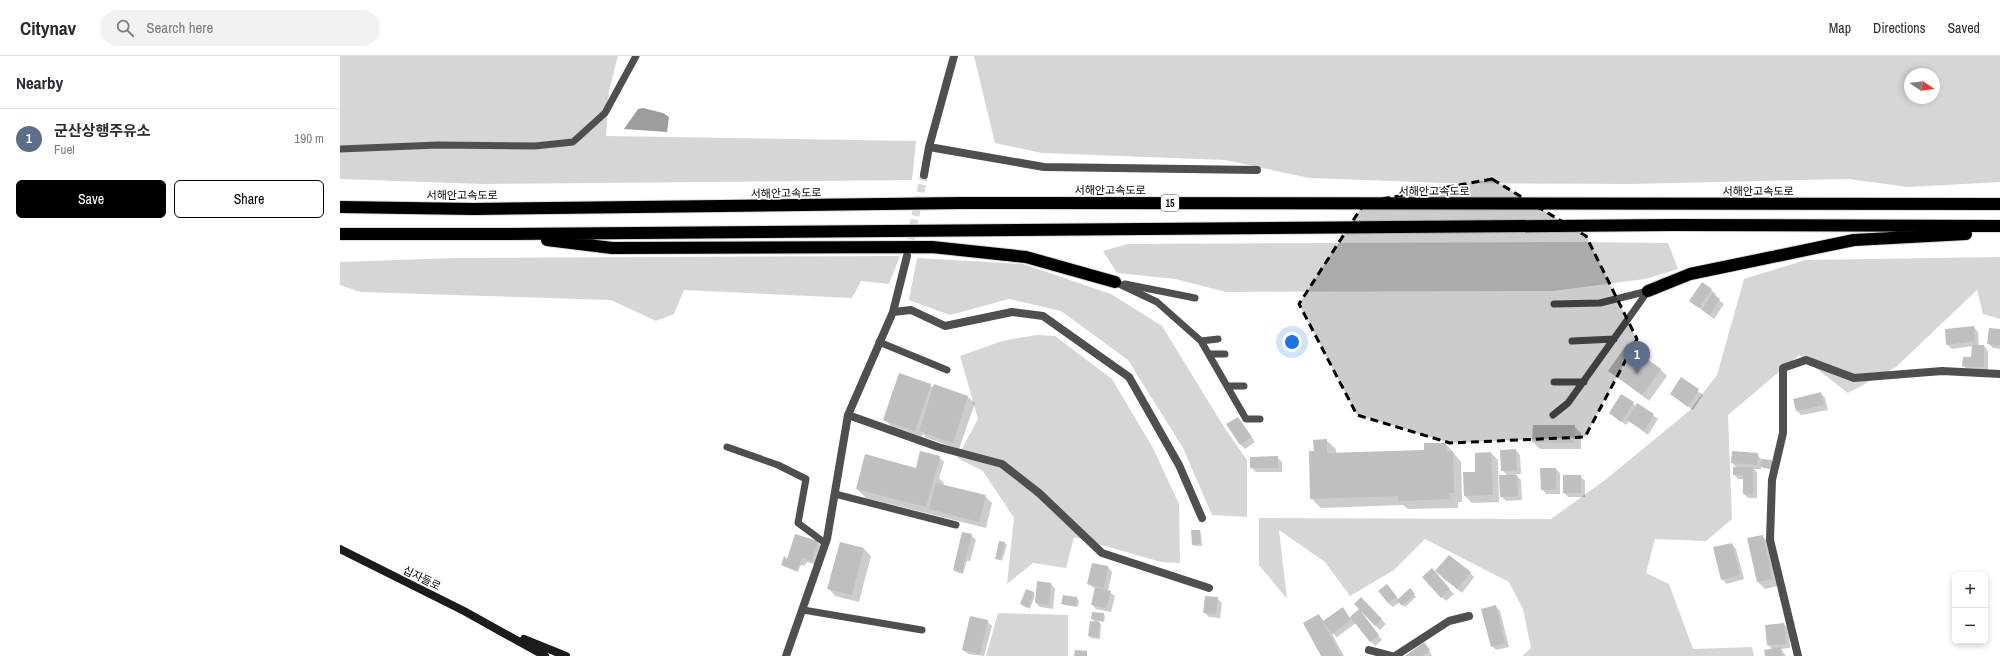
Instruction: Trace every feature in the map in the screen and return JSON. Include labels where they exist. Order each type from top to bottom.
[{"type":"highway","name":"서해안고속도로","points":[[340,207],[482,209],[962,203],[2000,204]]},
{"type":"highway","points":[[340,234],[1672,225],[2000,226]]},
{"type":"highway","points":[[500,234],[612,248],[932,247],[1026,257],[1115,282]]},
{"type":"highway","points":[[1648,291],[1690,274],[1854,240],[1930,235],[2000,234]]},
{"type":"main road","name":"십자들로","points":[[340,549],[494,627],[545,656]]},
{"type":"main road","name":"십자들로","points":[[494,627],[566,656]]},
{"type":"street","points":[[924,175],[929,147],[954,56]]},
{"type":"street","points":[[929,147],[1044,167],[1257,170]]},
{"type":"street","points":[[786,656],[804,610],[826,543],[848,415],[893,312],[906,256]]},
{"type":"street","points":[[893,312],[911,310],[945,326],[1012,312],[1043,316],[1129,377],[1180,465],[1202,518]]},
{"type":"street","points":[[1798,656],[1770,540],[1772,480],[1783,433],[1783,368],[1806,360],[1854,378],[1942,371],[2000,374]]},
{"type":"street","points":[[848,415],[938,447],[1002,464],[1039,493],[1102,553],[1209,588]]},
{"type":"street","points":[[1369,650],[1394,656],[1449,621],[1469,616]]},
{"type":"lane","points":[[340,149],[438,145],[535,146],[573,142],[605,113],[636,56]]},
{"type":"lane","points":[[1115,282],[1195,298]]},
{"type":"lane","points":[[1115,282],[1157,302],[1201,341],[1210,354],[1246,420],[1260,419]]},
{"type":"lane","points":[[1554,304],[1600,303],[1648,291]]},
{"type":"lane","points":[[1553,416],[1568,403],[1584,382],[1648,291]]},
{"type":"lane","points":[[1201,341],[1218,339]]},
{"type":"lane","points":[[1572,341],[1614,339]]},
{"type":"lane","points":[[879,342],[947,370]]},
{"type":"lane","points":[[1210,354],[1225,354]]},
{"type":"lane","points":[[1554,382],[1584,382]]},
{"type":"lane","points":[[1228,386],[1244,386]]},
{"type":"lane","points":[[727,447],[778,464],[806,479],[798,523],[826,543]]},
{"type":"lane","points":[[835,494],[956,525]]},
{"type":"lane","points":[[804,610],[922,630]]},
{"type":"highlighted area","points":[[1492,179],[1586,236],[1637,339],[1585,437],[1450,443],[1357,415],[1299,304],[1365,202]]},
{"type":"shaded area","points":[[340,56],[618,56],[609,90],[606,136],[916,141],[912,180],[482,184],[340,179]]},
{"type":"shaded area","points":[[974,56],[2000,56],[2000,182],[1908,187],[1848,179],[1632,184],[1447,183],[1309,178],[1225,160],[1042,153],[995,143]]},
{"type":"shaded area","points":[[643,108],[663,113],[669,117],[667,132],[624,129],[638,109]]},
{"type":"shaded area","points":[[1668,243],[1678,269],[1645,279],[1553,291],[1226,292],[1175,279],[1117,273],[1103,251],[1128,244]]},
{"type":"shaded area","points":[[900,256],[889,284],[861,281],[852,298],[684,290],[674,314],[656,321],[611,300],[360,292],[340,285],[340,262],[455,258]]},
{"type":"shaded area","points":[[2000,257],[2000,319],[1983,314],[1977,290],[1896,367],[1848,393],[1799,355],[1728,415],[1732,519],[1706,541],[1655,539],[1646,573],[1669,584],[1693,649],[1752,647],[1754,656],[1522,656],[1531,648],[1523,609],[1509,582],[1425,539],[1394,570],[1350,596],[1325,562],[1279,530],[1287,599],[1259,565],[1259,518],[1551,519],[1605,480],[1689,411],[1717,375],[1744,279],[1805,260]]},
{"type":"shaded area","points":[[917,258],[1023,264],[1111,294],[1162,326],[1224,427],[1247,460],[1247,517],[1212,515],[1183,448],[1128,360],[1061,311],[1009,299],[950,315],[909,300]]},
{"type":"shaded area","points":[[1037,335],[1055,336],[1112,379],[1153,448],[1179,504],[1180,563],[1161,562],[1074,537],[1066,568],[1033,563],[1007,584],[1014,518],[983,471],[957,458],[978,419],[960,356],[1002,341]]},
{"type":"shaded area","points":[[998,613],[1068,615],[1068,656],[986,656]]},
{"type":"building","points":[[1702,282],[1712,289],[1699,308],[1689,301]]},
{"type":"building","points":[[1712,293],[1720,299],[1710,315],[1702,310]]},
{"type":"building","points":[[1974,326],[1975,341],[1946,345],[1945,329]]},
{"type":"building","points":[[1989,328],[2000,329],[2000,345],[1987,344]]},
{"type":"building","points":[[1627,344],[1661,369],[1642,395],[1608,371]]},
{"type":"building","points":[[1972,345],[1984,345],[1984,367],[1962,366],[1963,357],[1971,357]]},
{"type":"building","points":[[899,373],[931,384],[915,431],[883,420]]},
{"type":"building","points":[[1681,377],[1699,389],[1688,407],[1670,394]]},
{"type":"building","points":[[934,384],[968,396],[953,443],[919,431]]},
{"type":"building","points":[[1821,392],[1824,405],[1796,411],[1793,399]]},
{"type":"building","points":[[1621,394],[1634,402],[1621,422],[1609,413]]},
{"type":"building","points":[[1637,403],[1654,414],[1644,431],[1627,420]]},
{"type":"building","points":[[1238,417],[1252,437],[1240,445],[1226,424]]},
{"type":"building","points":[[1533,425],[1575,425],[1574,443],[1532,442]]},
{"type":"building","points":[[1327,439],[1327,453],[1424,450],[1424,443],[1446,443],[1446,452],[1453,451],[1454,493],[1449,493],[1450,499],[1398,501],[1398,496],[1310,499],[1309,451],[1314,451],[1313,440]]},
{"type":"building","points":[[1516,449],[1517,470],[1501,471],[1500,450]]},
{"type":"building","points":[[920,451],[940,456],[926,507],[856,489],[865,454],[916,468]]},
{"type":"building","points":[[1732,451],[1758,453],[1757,465],[1731,463]]},
{"type":"building","points":[[1491,452],[1493,495],[1464,496],[1463,472],[1475,472],[1475,453]]},
{"type":"building","points":[[1278,456],[1278,468],[1250,468],[1250,457]]},
{"type":"building","points":[[1762,459],[1772,460],[1771,468],[1761,467]]},
{"type":"building","points":[[1733,467],[1753,467],[1753,494],[1743,494],[1743,475],[1733,475]]},
{"type":"building","points":[[1540,468],[1556,468],[1556,490],[1541,490]]},
{"type":"building","points":[[1499,475],[1517,475],[1518,496],[1500,497]]},
{"type":"building","points":[[1563,475],[1581,475],[1581,493],[1563,493]]},
{"type":"building","points":[[936,483],[986,495],[979,522],[929,509]]},
{"type":"building","points":[[1191,530],[1200,530],[1200,544],[1192,545]]},
{"type":"building","points":[[962,532],[972,534],[962,572],[953,570]]},
{"type":"building","points":[[795,534],[818,541],[812,561],[803,558],[796,571],[781,565],[784,556],[787,559]]},
{"type":"building","points":[[1763,535],[1772,579],[1757,582],[1747,538]]},
{"type":"building","points":[[999,541],[1005,542],[1000,560],[995,559]]},
{"type":"building","points":[[840,542],[864,548],[852,595],[827,589]]},
{"type":"building","points":[[1732,543],[1740,575],[1721,580],[1713,547]]},
{"type":"building","points":[[1449,555],[1471,572],[1457,589],[1435,571]]},
{"type":"building","points":[[1092,563],[1108,566],[1104,588],[1087,584]]},
{"type":"building","points":[[1432,568],[1450,589],[1441,598],[1422,577]]},
{"type":"building","points":[[1037,581],[1051,583],[1049,605],[1035,603]]},
{"type":"building","points":[[1387,584],[1397,597],[1388,603],[1378,591]]},
{"type":"building","points":[[1095,587],[1111,591],[1106,608],[1091,605]]},
{"type":"building","points":[[1410,588],[1415,594],[1402,606],[1397,600]]},
{"type":"building","points":[[1026,589],[1034,592],[1028,607],[1020,604]]},
{"type":"building","points":[[1063,595],[1077,597],[1076,606],[1061,604]]},
{"type":"building","points":[[1205,596],[1218,597],[1216,614],[1203,613]]},
{"type":"building","points":[[1361,597],[1382,619],[1375,626],[1354,604]]},
{"type":"building","points":[[1496,605],[1505,643],[1491,647],[1481,609]]},
{"type":"building","points":[[1343,607],[1351,620],[1332,634],[1323,621]]},
{"type":"building","points":[[1359,609],[1379,635],[1370,642],[1350,617]]},
{"type":"building","points":[[1092,612],[1104,613],[1103,621],[1091,619]]},
{"type":"building","points":[[1319,614],[1341,656],[1321,656],[1303,623]]},
{"type":"building","points":[[970,616],[988,620],[980,654],[962,650]]},
{"type":"building","points":[[1090,621],[1100,622],[1098,637],[1088,636]]},
{"type":"building","points":[[1784,623],[1786,644],[1767,645],[1765,625]]},
{"type":"building","points":[[1424,642],[1430,650],[1422,656],[1405,656]]},
{"type":"building","points":[[1781,647],[1782,656],[1765,656],[1764,650]]},
{"type":"building","points":[[1075,650],[1087,651],[1087,656],[1074,656]]},
{"type":"tunnel","points":[[908,251],[924,175]]},
{"type":"place","name":"군산상행주유소","points":[[1637,374]]}]
